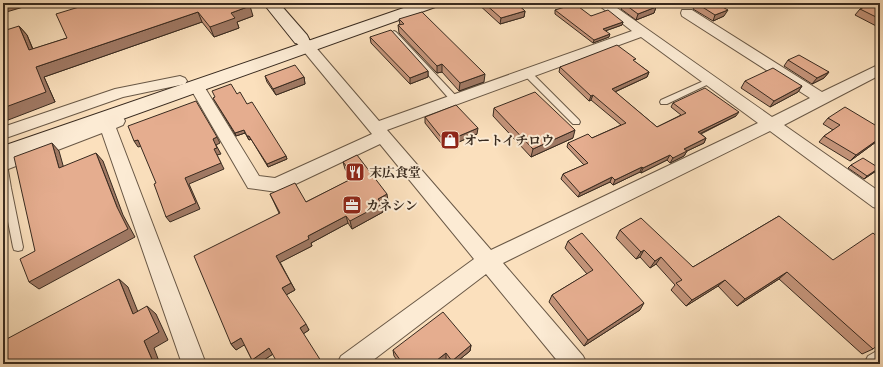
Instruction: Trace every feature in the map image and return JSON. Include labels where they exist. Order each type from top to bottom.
[{"type":"street","points":[[271,3],[574,364]]},
{"type":"street","points":[[3,154],[304,43],[405,3]]},
{"type":"street","points":[[304,43],[433,3]]},
{"type":"street","points":[[602,3],[771,124],[879,198]]},
{"type":"street","points":[[687,13],[821,98]]},
{"type":"street","points":[[186,86],[254,183],[277,185],[379,132],[455,100],[642,32]]},
{"type":"street","points":[[349,364],[488,261],[771,124],[880,69]]},
{"type":"street","points":[[3,164],[143,111],[186,86]]},
{"type":"street","points":[[3,133],[120,93],[186,86]]},
{"type":"street","points":[[3,143],[186,86]]},
{"type":"street","points":[[107,125],[194,364]]},
{"type":"street","points":[[876,364],[880,361]]},
{"type":"lane","points":[[394,33],[455,100]]},
{"type":"lane","points":[[527,74],[576,122]]},
{"type":"lane","points":[[664,102],[711,81]]},
{"type":"lane","points":[[3,164],[6,188],[18,247]]},
{"type":"building","points":[[3,3],[13,3],[3,6]]},
{"type":"building","points":[[92,3],[247,3],[250,6],[231,13],[235,18],[210,27],[198,12],[36,67],[46,92],[3,108],[3,31],[19,26],[29,50],[67,38],[56,14]]},
{"type":"building","points":[[484,3],[516,3],[525,11],[501,18]]},
{"type":"building","points":[[623,3],[649,3],[656,7],[638,14]]},
{"type":"building","points":[[696,3],[715,3],[728,10],[715,15]]},
{"type":"building","points":[[873,3],[880,3],[880,19],[860,9]]},
{"type":"building","points":[[575,4],[591,16],[608,10],[623,22],[603,29],[610,34],[594,40],[555,10]]},
{"type":"building","points":[[422,12],[485,74],[460,83],[442,64],[437,66],[398,25],[404,24],[399,19]]},
{"type":"building","points":[[391,30],[428,71],[410,78],[370,37]]},
{"type":"building","points":[[617,45],[636,59],[633,60],[649,72],[612,89],[657,127],[686,113],[673,103],[705,88],[739,112],[698,132],[706,138],[684,149],[687,151],[673,158],[670,155],[615,180],[612,177],[580,193],[563,174],[588,163],[568,143],[588,134],[592,138],[626,123],[593,95],[591,96],[560,67]]},
{"type":"building","points":[[799,55],[829,72],[817,78],[788,60]]},
{"type":"building","points":[[295,65],[304,77],[273,89],[265,76]]},
{"type":"building","points":[[773,68],[802,86],[774,101],[745,81]]},
{"type":"building","points":[[231,84],[237,94],[240,92],[247,104],[252,102],[286,156],[267,164],[244,130],[235,133],[213,98],[215,97],[212,91]]},
{"type":"building","points":[[535,92],[575,130],[533,149],[494,108]]},
{"type":"building","points":[[196,101],[217,137],[213,139],[217,148],[214,149],[221,163],[185,178],[196,203],[166,217],[154,184],[156,183],[138,140],[134,141],[128,126]]},
{"type":"building","points":[[456,105],[478,128],[445,142],[425,117]]},
{"type":"building","points":[[845,107],[880,128],[880,138],[856,155],[824,136],[840,125],[828,118]]},
{"type":"building","points":[[52,143],[59,168],[96,153],[117,207],[128,229],[29,282],[20,259],[35,251],[14,157]]},
{"type":"building","points":[[357,155],[387,194],[378,199],[382,204],[350,221],[346,216],[308,236],[309,239],[276,256],[291,283],[282,288],[306,324],[300,328],[321,361],[317,364],[278,364],[269,348],[252,360],[241,338],[231,344],[194,256],[280,213],[270,194],[295,183],[306,202],[355,177],[343,162]]},
{"type":"building","points":[[863,158],[879,168],[867,176],[851,165]]},
{"type":"building","points":[[779,216],[833,260],[873,233],[880,239],[880,343],[873,349],[787,272],[745,299],[725,280],[692,300],[676,283],[682,280],[661,257],[655,261],[644,250],[641,252],[620,230],[641,218],[693,267]]},
{"type":"building","points":[[582,233],[644,303],[588,340],[552,295],[593,270],[568,241]]},
{"type":"building","points":[[119,279],[133,314],[147,306],[159,332],[144,341],[154,364],[3,364],[3,341]]},
{"type":"building","points":[[443,312],[471,345],[452,361],[446,353],[432,364],[403,364],[393,350]]},
{"type":"place","name":"オートイチロウ","points":[[450,140]]},
{"type":"place","name":"末広食堂","points":[[355,172]]},
{"type":"place","name":"カネシン","points":[[352,205]]}]
